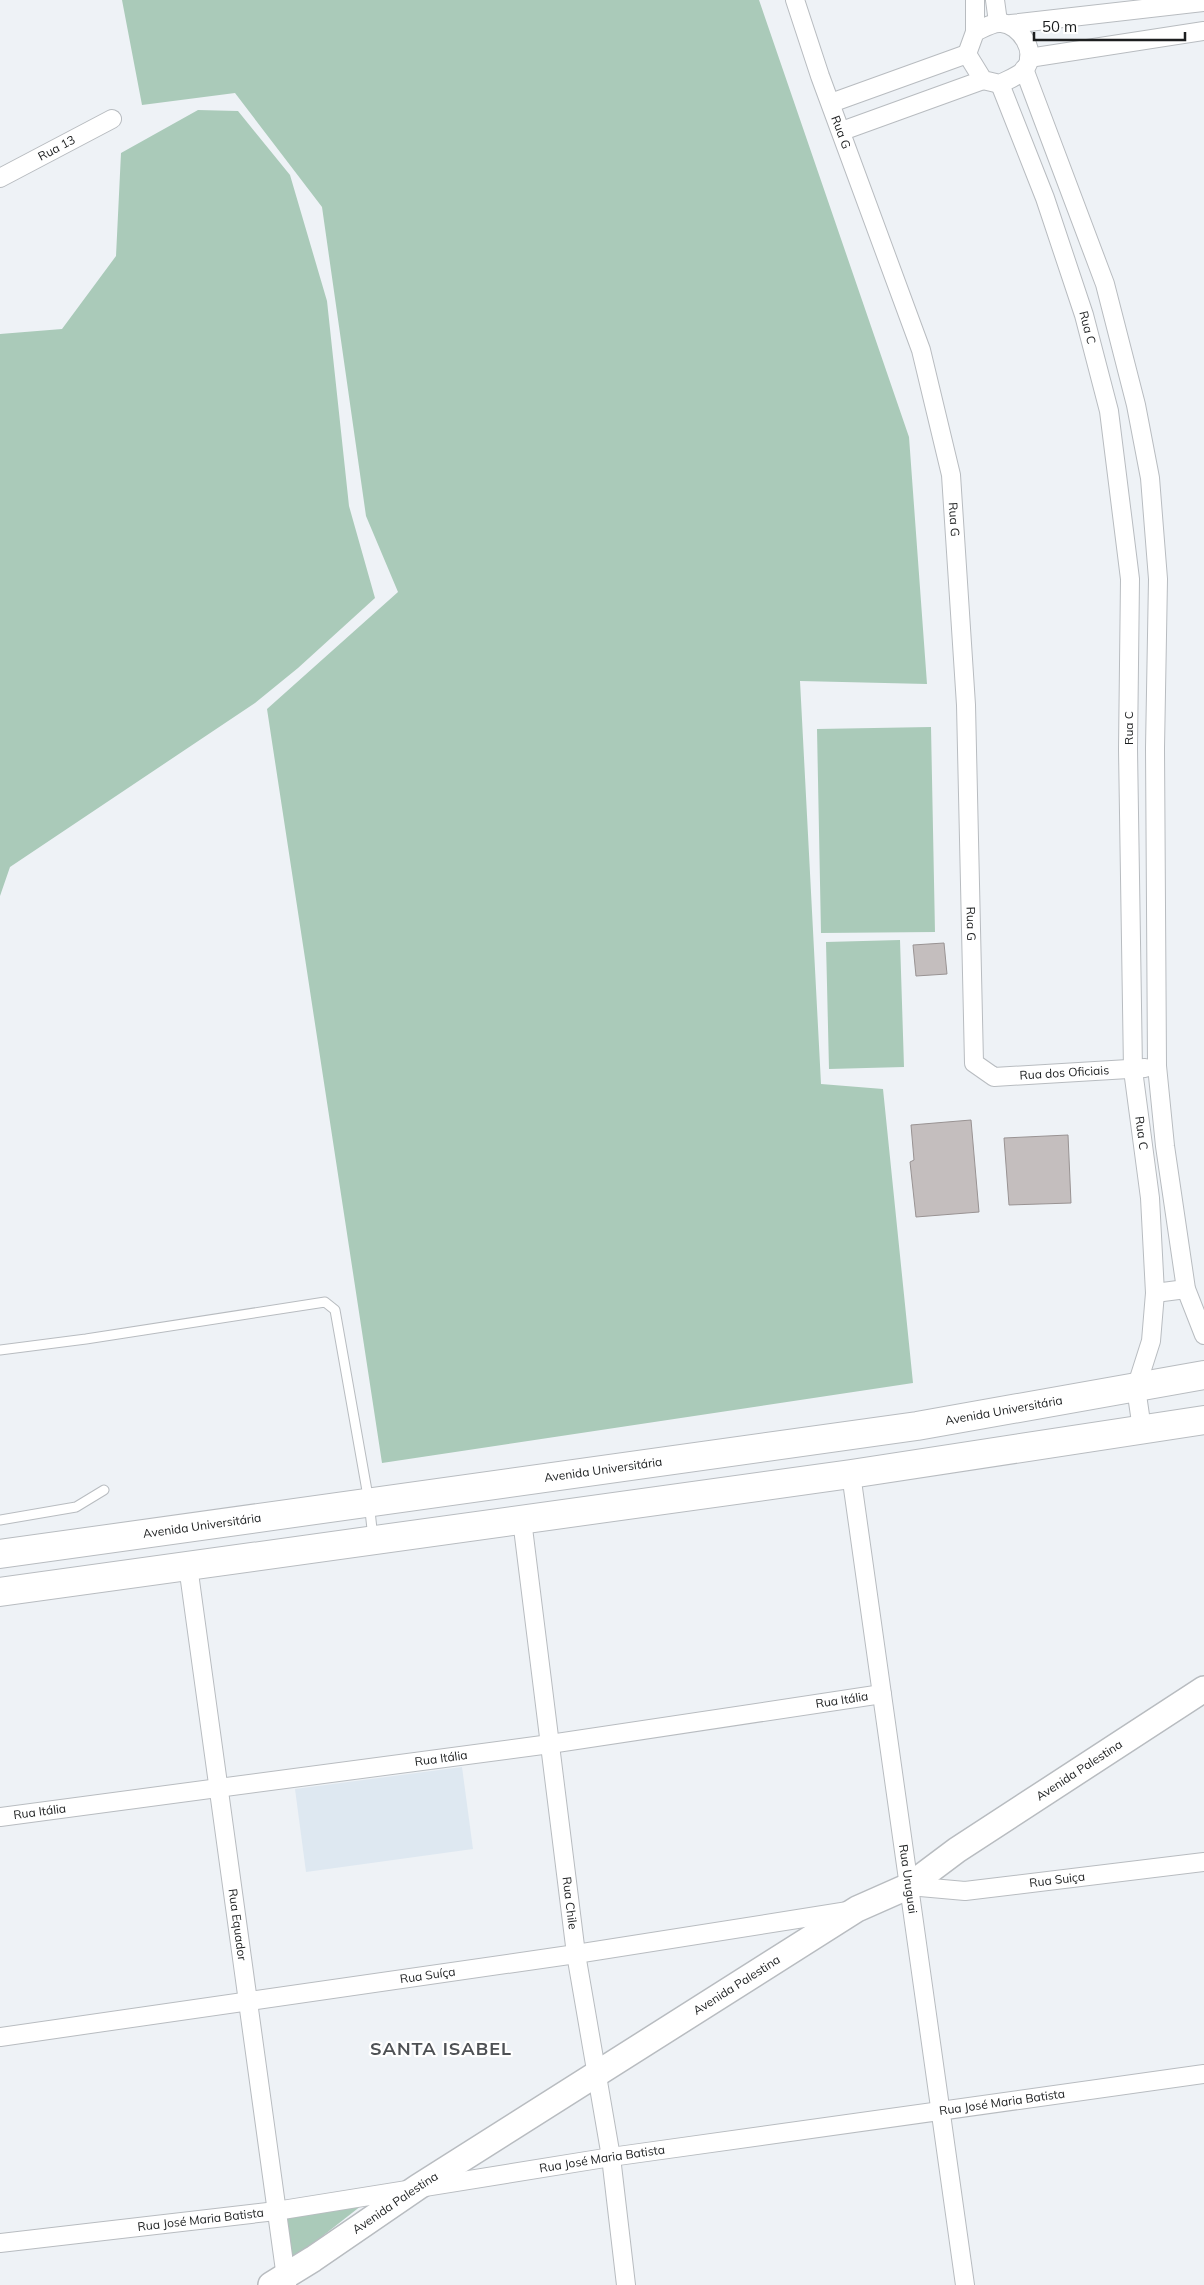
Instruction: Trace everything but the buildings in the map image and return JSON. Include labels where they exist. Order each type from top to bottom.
[{"type":"main road","name":"Avenida Universitária","points":[[0,1554],[918,1426],[1067,1401],[1204,1375]]},
{"type":"main road","points":[[1067,1401],[1073,1440]]},
{"type":"main road","points":[[0,1592],[851,1474],[1204,1420]]},
{"type":"street","name":"Rua G","points":[[795,0],[921,350],[950,475],[966,705],[974,1064]]},
{"type":"street","points":[[967,54],[975,32],[975,0]]},
{"type":"street","points":[[995,0],[1004,23],[1026,38],[1027,64]]},
{"type":"street","points":[[975,32],[1004,23],[1200,1],[1204,27]]},
{"type":"street","points":[[842,131],[992,82],[1027,64],[1204,32]]},
{"type":"street","points":[[831,103],[967,54]]},
{"type":"street","points":[[967,54],[992,82]]},
{"type":"street","name":"Rua C","points":[[1027,64],[1106,284],[1136,404],[1150,478],[1158,578],[1155,748],[1157,1066],[1165,1146],[1186,1289],[1204,1335]]},
{"type":"street","name":"Rua C","points":[[992,82],[1045,198],[1084,316],[1109,411],[1130,579],[1128,749],[1133,1070],[1150,1198],[1155,1293],[1151,1340],[1136,1388]]},
{"type":"street","name":"Rua 13","points":[[0,178],[112,118]]},
{"type":"street","points":[[1109,411],[1136,404]]},
{"type":"street","points":[[1128,749],[1155,748]]},
{"type":"street","name":"Rua dos Oficiais","points":[[974,1064],[994,1076],[1133,1070],[1157,1066]]},
{"type":"street","points":[[1144,1148],[1165,1146]]},
{"type":"street","points":[[1150,1198],[1173,1196]]},
{"type":"street","points":[[1155,1293],[1186,1289]]},
{"type":"street","points":[[1136,1388],[1142,1429]]},
{"type":"street","name":"Rua Uruguai","points":[[851,1474],[965,2285]]},
{"type":"street","name":"Rua Chile","points":[[522,1520],[576,1954],[611,2157],[626,2285]]},
{"type":"street","name":"Rua Equador","points":[[188,1566],[276,2211],[281,2282]]},
{"type":"street","name":"Avenida Palestina","points":[[281,2282],[418,2187],[857,1909],[909,1886],[958,1850],[1204,1689]]},
{"type":"street","name":"Rua Itália","points":[[0,1817],[218,1786],[550,1744],[882,1694]]},
{"type":"street","name":"Rua Suiça","points":[[909,1886],[965,1890],[1204,1862]]},
{"type":"street","name":"Rua Suíça","points":[[0,2037],[576,1954],[857,1909]]},
{"type":"street","name":"Rua José Maria Batista","points":[[0,2244],[276,2211],[611,2157],[1204,2074]]},
{"type":"lane","points":[[0,1350],[86,1339],[325,1302],[335,1310],[369,1502],[373,1541]]},
{"type":"lane","points":[[0,1520],[76,1507],[104,1490]]},
{"type":"shaded area","points":[[462,1767],[473,1849],[306,1872],[295,1789]]},
{"type":"green space","points":[[122,0],[759,0],[909,437],[927,684],[800,681],[821,1084],[883,1089],[913,1383],[382,1463],[267,709],[398,592],[366,516],[322,207],[235,93],[142,105]]},
{"type":"green space","points":[[198,110],[238,111],[290,175],[327,301],[349,506],[375,598],[298,668],[255,703],[10,867],[0,896],[0,334],[62,329],[116,256],[121,153]]},
{"type":"green space","points":[[931,727],[935,932],[821,933],[817,729]]},
{"type":"green space","points":[[900,940],[904,1067],[829,1069],[826,942]]},
{"type":"green space","points":[[366,2202],[292,2260],[282,2211]]},
{"type":"district","name":"SANTA ISABEL","points":[[441,2049]]}]
